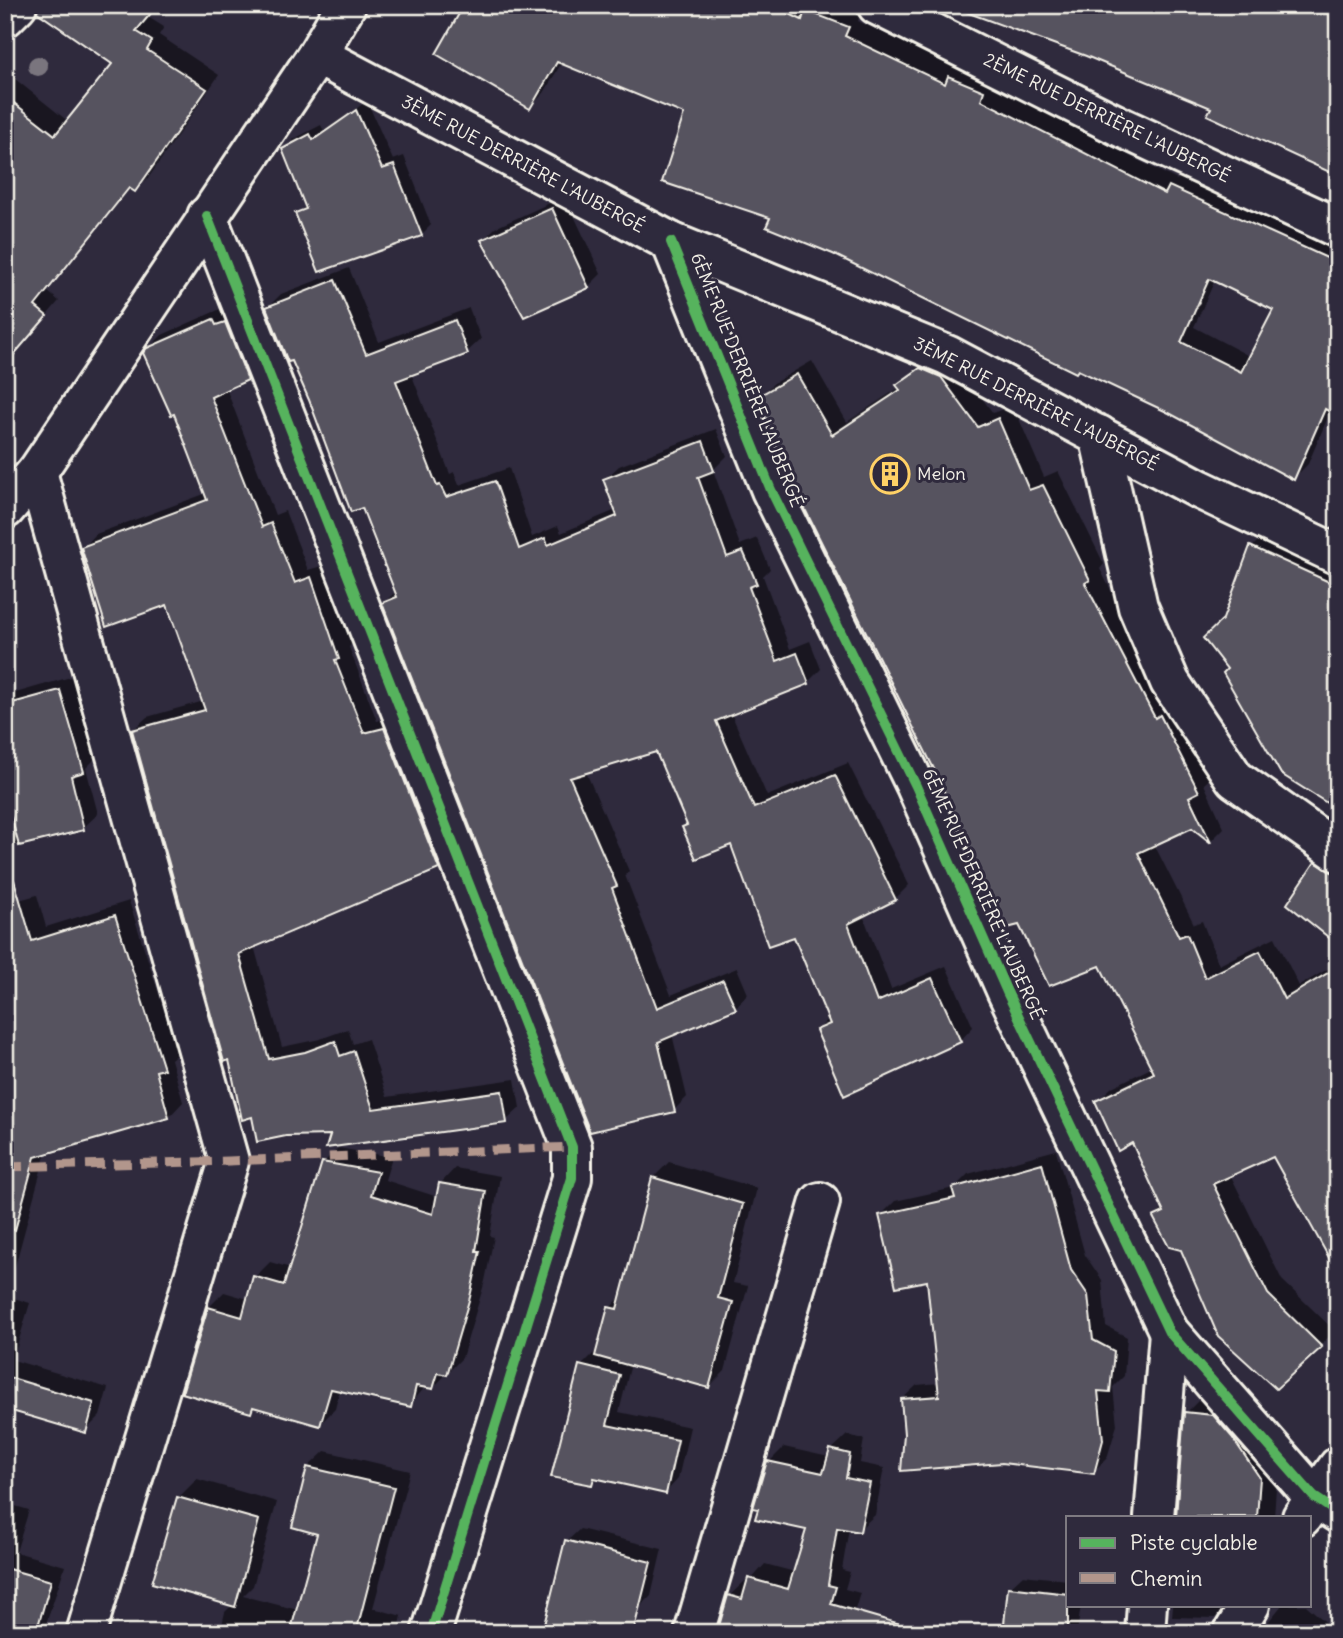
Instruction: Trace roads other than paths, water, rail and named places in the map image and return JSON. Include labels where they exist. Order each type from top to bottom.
[{"type":"street","points":[[5,17],[16,5]]},
{"type":"street","points":[[5,509],[37,472],[317,55],[346,5]]},
{"type":"street","name":"2ÈME RUE DERRIÈRE L'AUBERGÉ","points":[[877,5],[1123,128],[1338,228]]},
{"type":"street","name":"3ÈME RUE DERRIÈRE L'AUBERGÉ","points":[[317,55],[671,242],[947,355],[1199,488],[1338,555]]},
{"type":"street","points":[[207,216],[572,1147],[572,1178],[431,1633]]},
{"type":"street","name":"6ÈME RUE DERRIÈRE L'AUBERGÉ","points":[[671,242],[771,490],[916,786],[1007,992],[1169,1332],[1318,1509]]},
{"type":"street","points":[[1099,435],[1138,607],[1170,682],[1235,779],[1338,852]]},
{"type":"street","points":[[37,472],[229,1161],[86,1633]]},
{"type":"street","points":[[694,1633],[820,1202]]},
{"type":"street","points":[[1154,1516],[1169,1332]]},
{"type":"street","points":[[1318,1509],[1338,1467]]},
{"type":"street","points":[[1145,1633],[1147,1606]]},
{"type":"street","points":[[1233,1633],[1249,1606]]},
{"type":"place","name":"Melon","points":[[890,474]]}]
